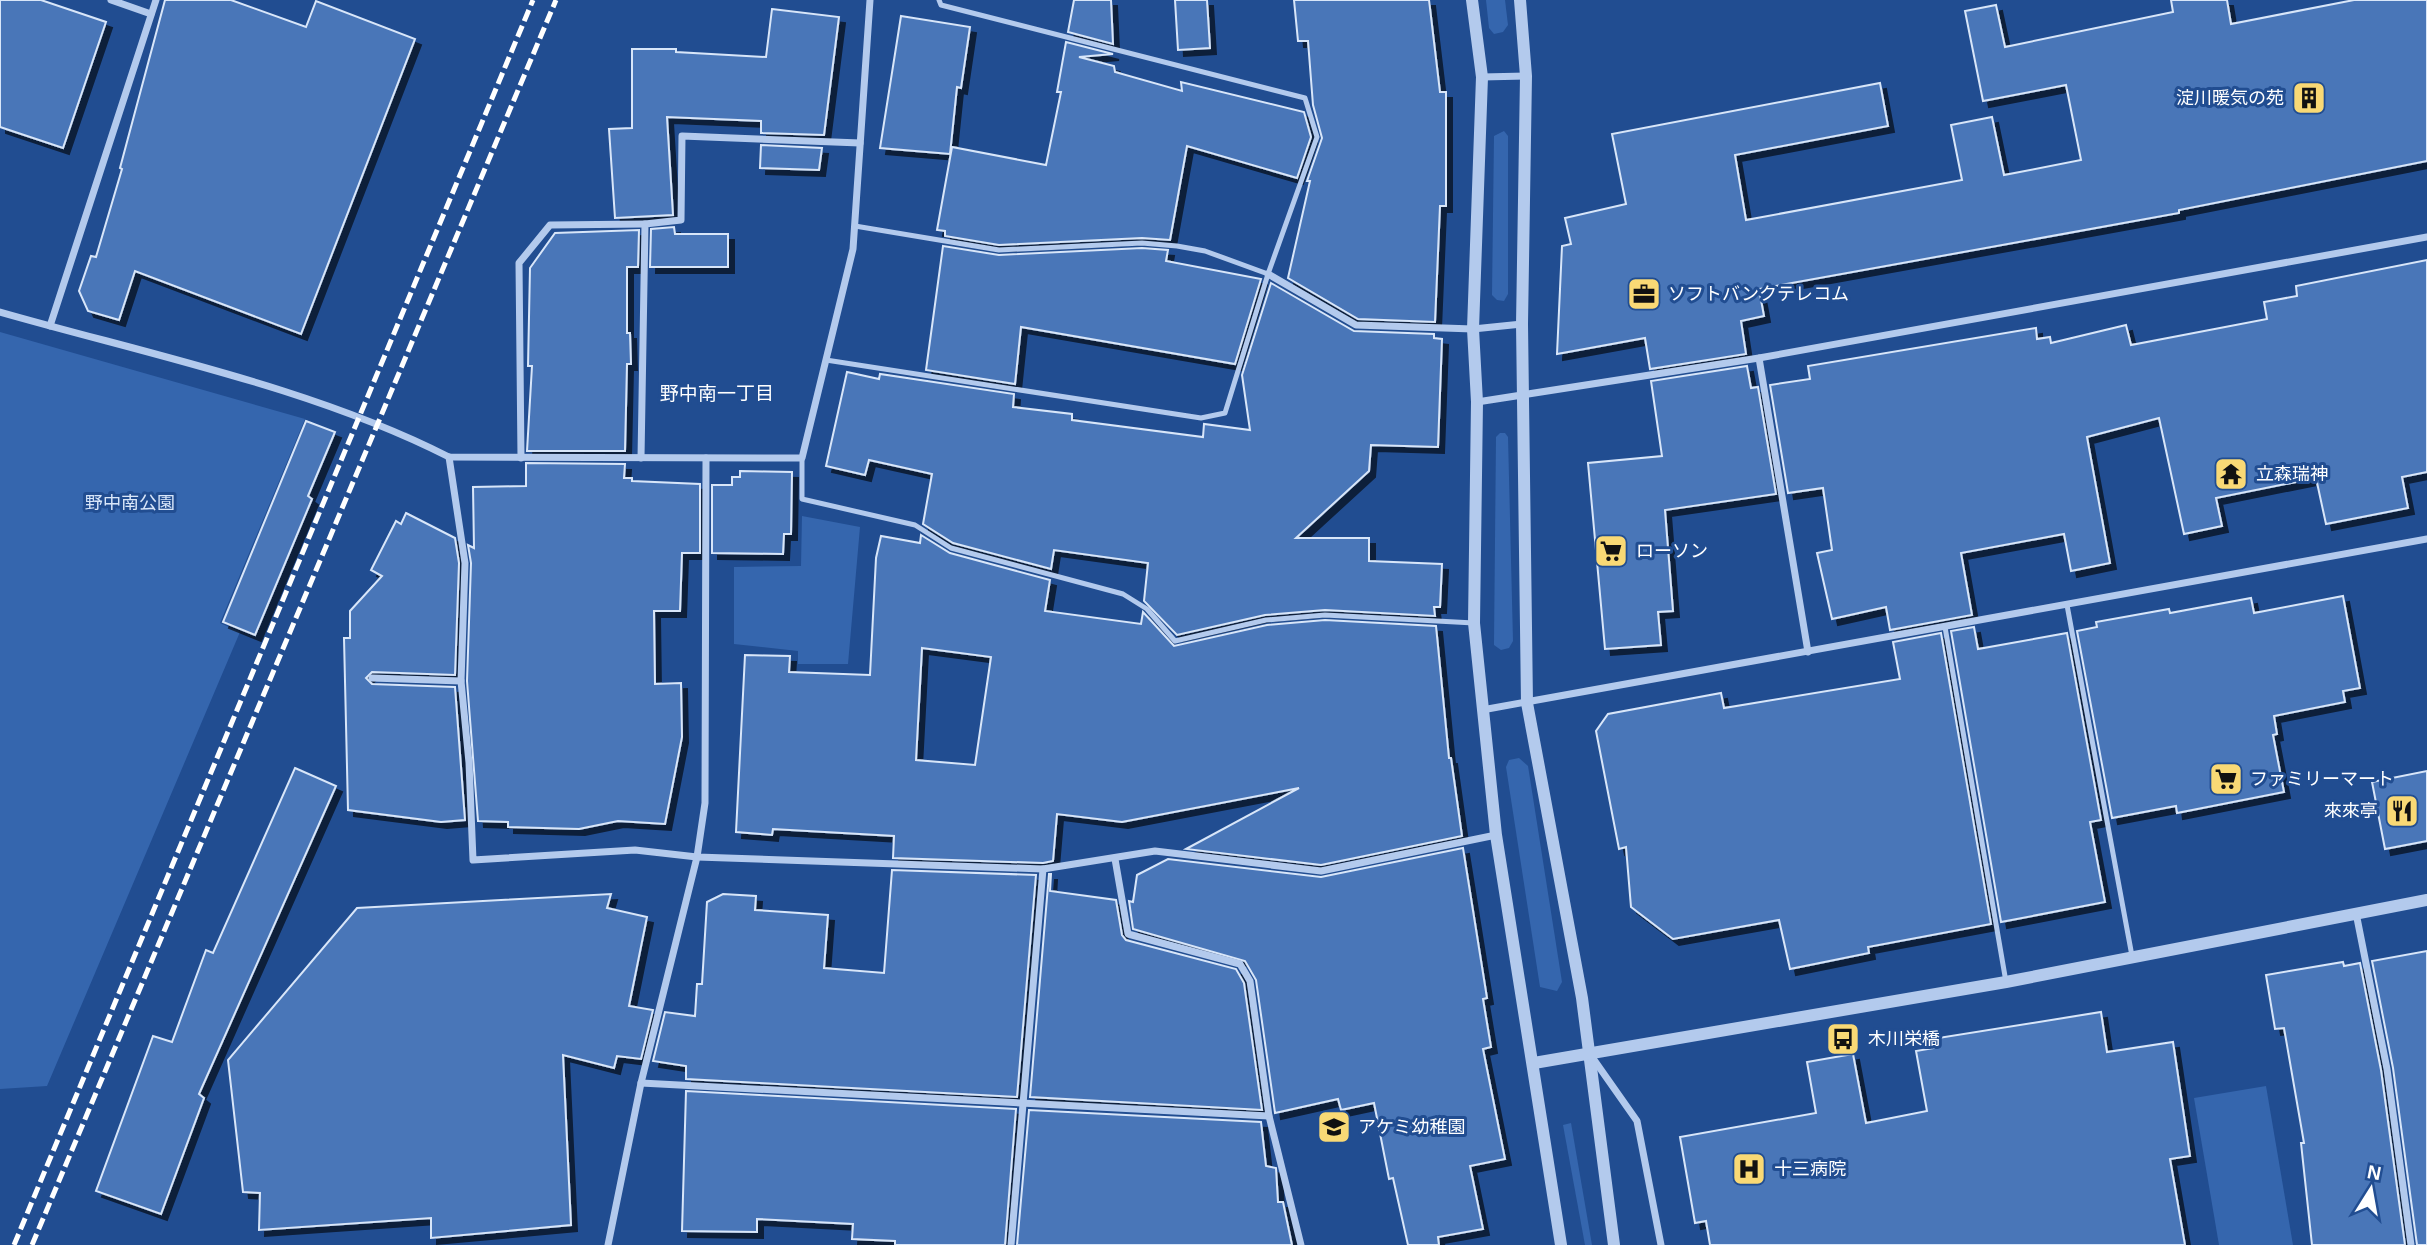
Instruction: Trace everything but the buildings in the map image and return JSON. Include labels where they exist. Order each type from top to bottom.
[{"type":"street","points":[[111,0],[151,14]]},
{"type":"street","points":[[50,326],[156,0]]},
{"type":"street","points":[[0,312],[310,400],[398,431],[449,457],[802,458],[853,248],[870,0]]},
{"type":"street","points":[[1472,0],[1482,77],[1474,329],[1477,402],[1474,623],[1496,835],[1562,1245]]},
{"type":"street","points":[[1520,0],[1527,76],[1522,324],[1525,392],[1527,704],[1582,998],[1614,1245]]},
{"type":"street","points":[[1482,77],[1527,76]]},
{"type":"street","points":[[521,458],[519,263],[550,225],[645,224],[681,220],[682,136],[860,143]]},
{"type":"street","points":[[641,458],[645,224]]},
{"type":"street","points":[[1477,402],[1525,392],[1759,358],[2427,237]]},
{"type":"street","points":[[1268,274],[1356,325],[1474,329],[1522,324]]},
{"type":"street","points":[[1759,358],[1808,652]]},
{"type":"street","points":[[449,457],[465,563],[461,681],[469,763],[473,860],[635,850],[697,858],[1043,869],[1155,851],[1321,871],[1496,835]]},
{"type":"street","points":[[608,1245],[641,1083],[697,858],[705,803],[706,458]]},
{"type":"street","points":[[1482,710],[1527,704],[2427,539]]},
{"type":"street","points":[[372,678],[461,681]]},
{"type":"street","points":[[1115,859],[1128,934],[1240,964],[1250,981],[1269,1116],[1301,1245]]},
{"type":"street","points":[[1011,1245],[1043,869]]},
{"type":"street","points":[[1534,1063],[2006,982],[2427,900]]},
{"type":"street","points":[[2356,913],[2387,1069],[2411,1245]]},
{"type":"street","points":[[1590,1053],[1637,1121],[1661,1245]]},
{"type":"street","points":[[641,1083],[1269,1116]]},
{"type":"lane","points":[[826,360],[1202,418],[1225,413],[1268,274],[1317,137],[1305,98],[941,5],[939,0]]},
{"type":"lane","points":[[855,226],[999,250],[1142,243],[1177,246],[1205,251],[1268,274]]},
{"type":"lane","points":[[802,458],[802,499],[915,525],[951,548],[1123,594],[1147,609],[1175,641],[1266,620],[1325,615],[1474,623]]},
{"type":"lane","points":[[2067,604],[2132,957]]},
{"type":"lane","points":[[1945,627],[2006,982]]},
{"type":"green space","points":[[1486,0],[1505,0],[1508,25],[1503,32],[1494,34],[1489,28]]},
{"type":"green space","points":[[1504,131],[1508,136],[1508,294],[1504,301],[1497,300],[1492,295],[1494,136]]},
{"type":"green space","name":"野中南公園","points":[[0,332],[305,419],[220,623],[240,632],[47,1086],[0,1089]]},
{"type":"green space","points":[[1505,433],[1508,437],[1513,641],[1509,648],[1501,650],[1494,645],[1496,437]]},
{"type":"green space","points":[[802,516],[860,527],[848,664],[798,664],[798,651],[734,644],[734,567],[801,566]]},
{"type":"green space","points":[[1519,758],[1528,766],[1562,982],[1557,991],[1540,987],[1506,767],[1509,760]]},
{"type":"green space","points":[[2266,1086],[2293,1245],[2219,1245],[2194,1098]]},
{"type":"green space","points":[[1571,1123],[1592,1245],[1585,1245],[1563,1125]]},
{"type":"railway","points":[[14,1245],[533,0]]},
{"type":"railway","points":[[32,1245],[556,0]]},
{"type":"place","name":"淀川暖気の苑","points":[[2309,98]]},
{"type":"place","name":"ソフトバンクテレコム","points":[[1644,294]]},
{"type":"place","name":"立森瑞神","points":[[2231,474]]},
{"type":"place","name":"ローソン","points":[[1611,551]]},
{"type":"place","name":"ファミリーマート","points":[[2226,779]]},
{"type":"place","name":"來來亭","points":[[2402,811]]},
{"type":"place","name":"木川栄橋","points":[[1843,1039]]},
{"type":"place","name":"アケミ幼稚園","points":[[1334,1127]]},
{"type":"place","name":"十三病院","points":[[1749,1169]]},
{"type":"district","name":"野中南一丁目","points":[[717,393]]}]
